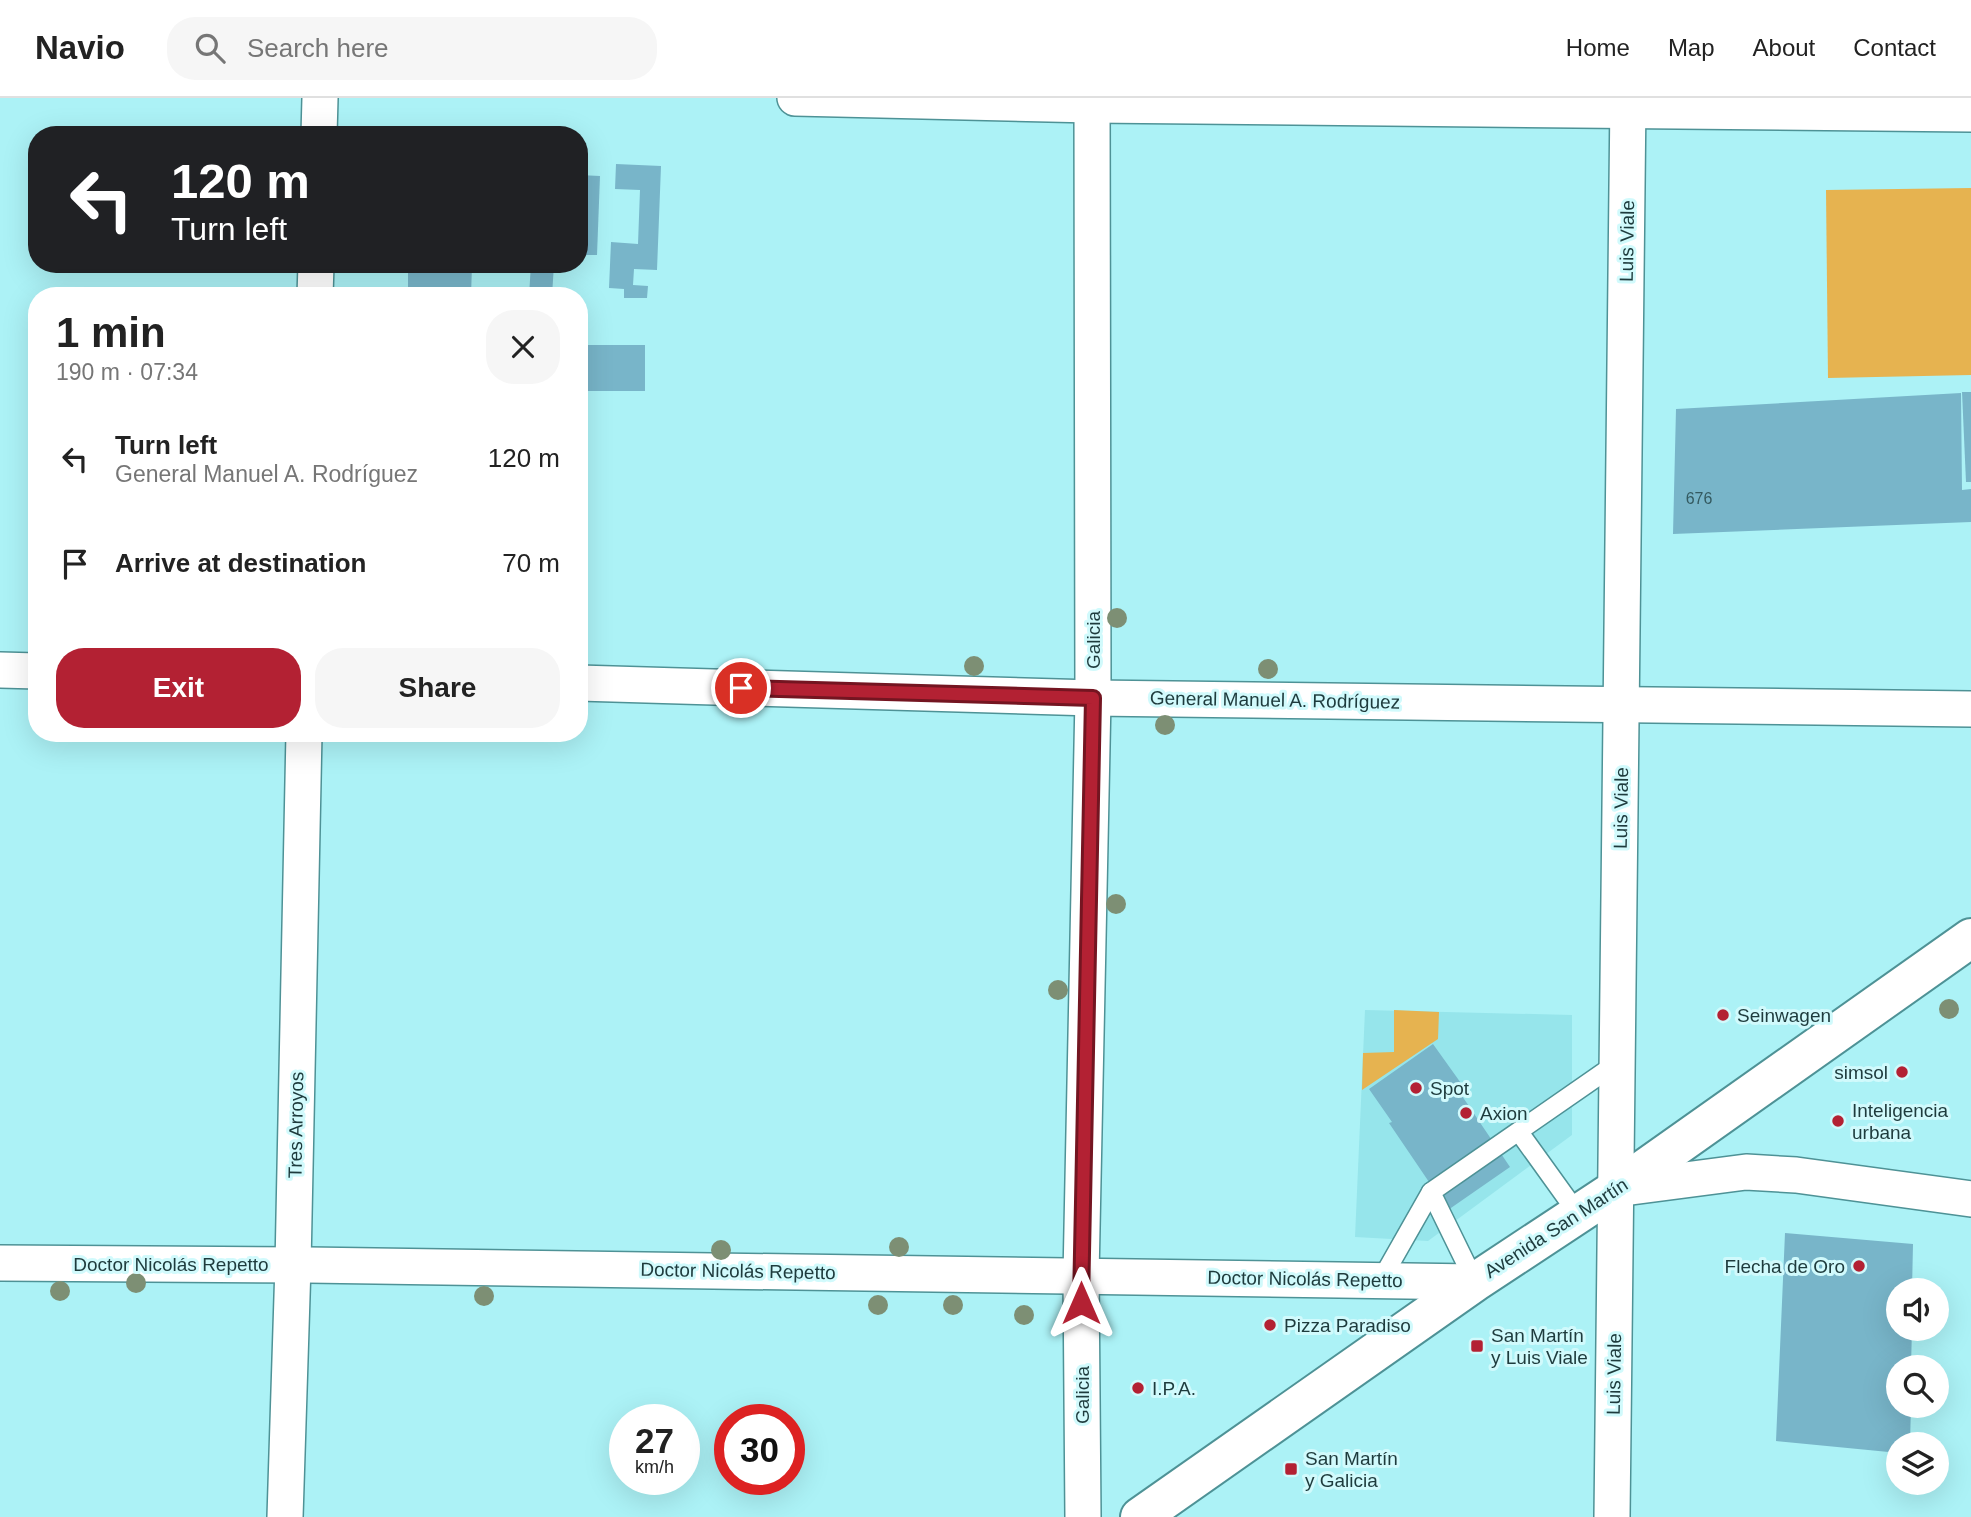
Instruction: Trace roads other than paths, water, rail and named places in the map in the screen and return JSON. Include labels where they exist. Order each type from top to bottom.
[{"type":"main road","name":"Avenida San Martín","points":[[1140,1517],[1475,1282],[1616,1189],[1971,937]]},
{"type":"street","points":[[319,126],[320,98]]},
{"type":"street","points":[[795,98],[1628,104],[1971,114]]},
{"type":"street","name":"Galicia","points":[[1083,1517],[1080,1276],[1093,698],[1092,101]]},
{"type":"street","name":"Luis Viale","points":[[1612,1517],[1628,104]]},
{"type":"street","points":[[0,670],[28,671]]},
{"type":"street","name":"General Manuel A. Rodríguez","points":[[588,683],[1093,698],[1971,709]]},
{"type":"street","name":"Tres Arroyos","points":[[285,1517],[304,742]]},
{"type":"street","points":[[1616,1189],[1746,1172],[1796,1175],[1971,1199]]},
{"type":"street","name":"Doctor Nicolás Repetto","points":[[0,1263],[1475,1282]]},
{"type":"lane","points":[[1381,1280],[1431,1192],[1617,1063]]},
{"type":"lane","points":[[1518,1132],[1578,1214]]},
{"type":"lane","points":[[1431,1192],[1475,1282]]},
{"type":"place","name":"Seinwagen","points":[[1723,1015]]},
{"type":"place","name":"simsol","points":[[1902,1072]]},
{"type":"place","name":"Spot","points":[[1416,1088]]},
{"type":"place","name":"Axion","points":[[1466,1113]]},
{"type":"place","name":"Inteligencia urbana","points":[[1838,1121]]},
{"type":"place","name":"Flecha de Oro","points":[[1859,1266]]},
{"type":"place","name":"Pizza Paradiso","points":[[1270,1325]]},
{"type":"place","name":"San Martín y Luis Viale","points":[[1477,1346]]},
{"type":"place","name":"I.P.A.","points":[[1138,1388]]},
{"type":"place","name":"San Martín y Galicia","points":[[1291,1469]]}]
